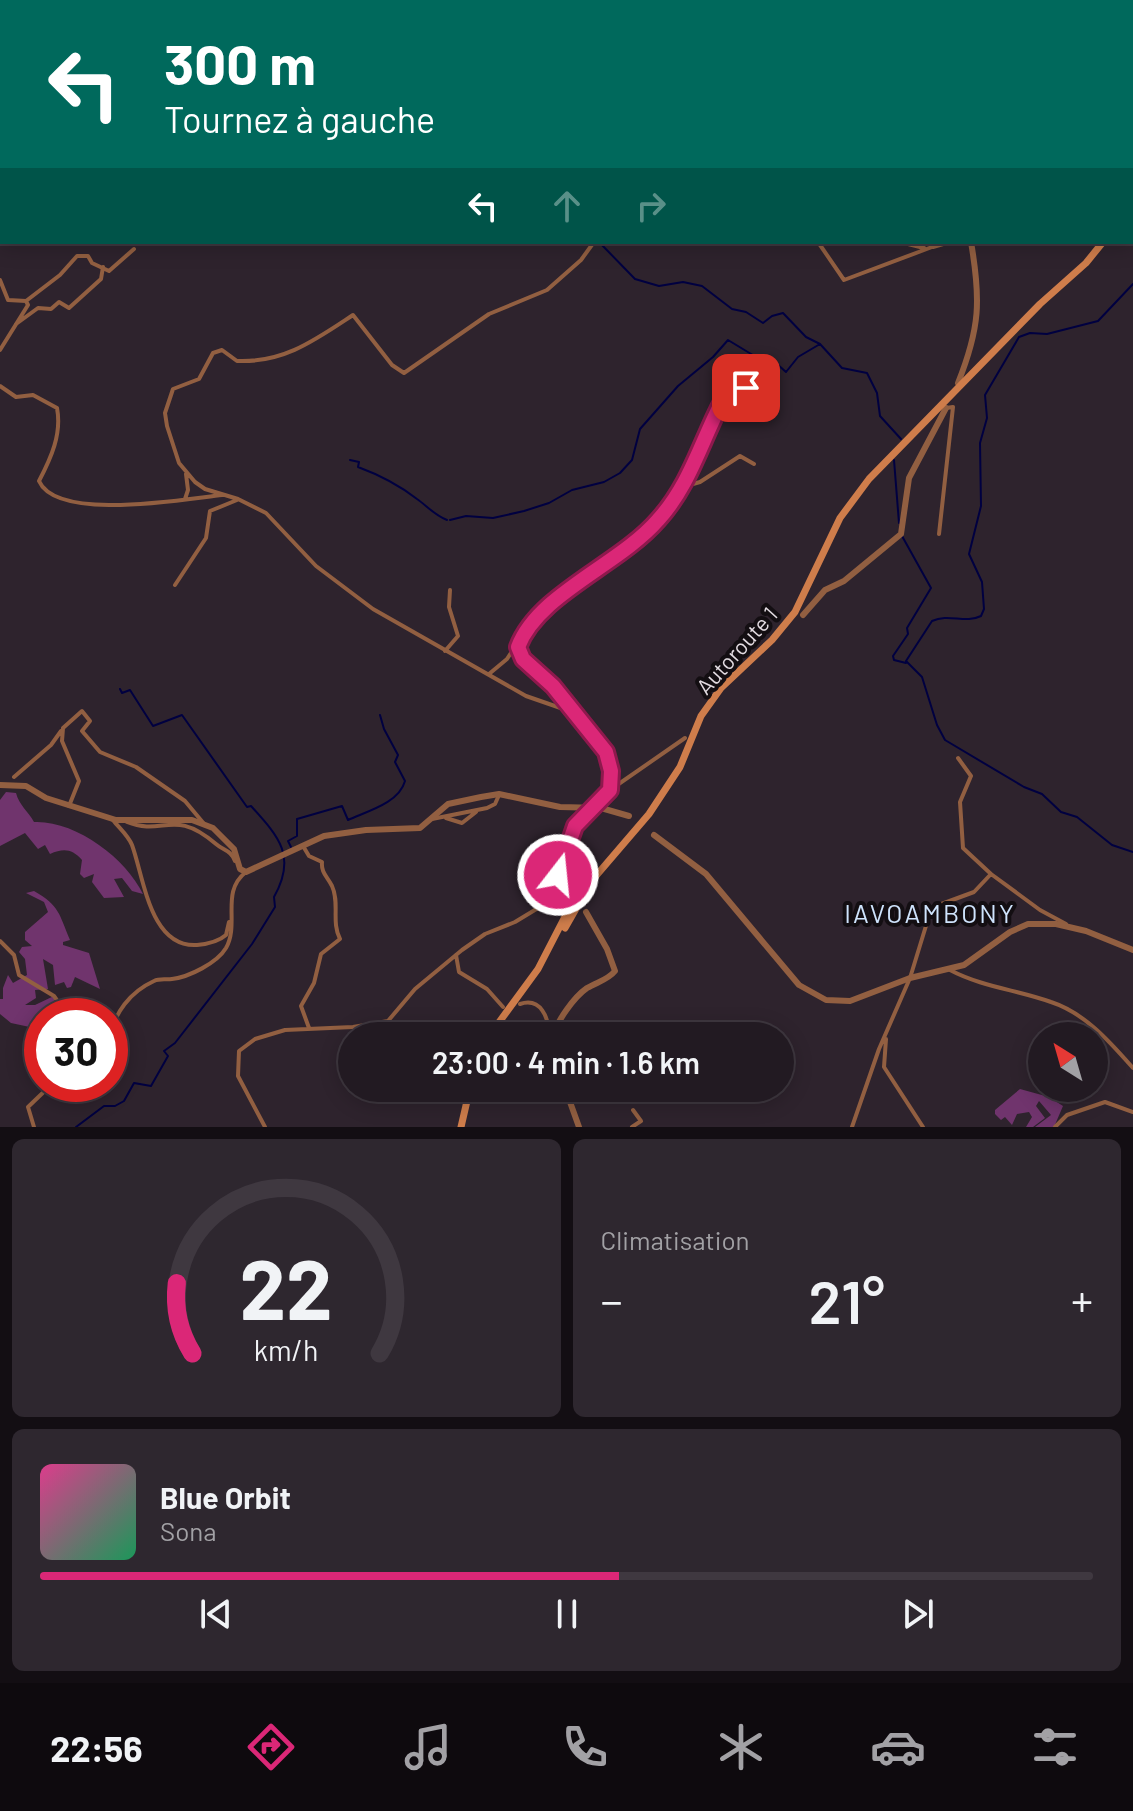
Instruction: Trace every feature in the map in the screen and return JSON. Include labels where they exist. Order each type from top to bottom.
[{"type":"main road","name":"Autoroute 1","points":[[502,1022],[538,969],[571,905],[649,814],[680,767],[701,716],[721,688],[772,640],[795,612],[840,518],[869,479],[1040,304],[1103,244]]},
{"type":"main road","points":[[464,1127],[469,1102]]},
{"type":"street","points":[[575,713],[526,696],[373,609],[325,574],[266,513],[238,499],[205,489],[179,463],[165,413],[173,389],[199,379],[213,353],[222,350],[237,361],[279,358],[355,315],[392,365],[404,373],[489,314],[547,290],[566,275],[592,244]]},
{"type":"street","points":[[819,244],[844,280],[943,244]]},
{"type":"street","points":[[906,244],[919,248],[932,247]]},
{"type":"street","points":[[958,383],[976,333],[978,317],[971,244]]},
{"type":"street","points":[[0,280],[8,300],[26,301],[60,275],[77,256],[88,256],[92,263],[109,271],[134,249]]},
{"type":"street","points":[[16,324],[38,308],[51,309],[59,302],[69,308],[101,279],[103,267]]},
{"type":"street","points":[[0,350],[28,305],[26,301]]},
{"type":"street","points":[[0,386],[16,397],[33,395],[57,408],[59,427],[50,459],[39,481],[42,488],[75,504],[150,505],[224,494]]},
{"type":"street","points":[[489,674],[518,647],[528,627],[547,606],[632,547],[680,492],[725,396],[736,387],[755,388]]},
{"type":"street","points":[[0,398],[7,393]]},
{"type":"street","points":[[803,615],[825,590],[851,576],[901,534],[909,478],[946,408],[953,407],[939,534]]},
{"type":"street","points":[[680,492],[740,456],[754,464]]},
{"type":"street","points":[[185,499],[188,490],[186,473]]},
{"type":"street","points":[[175,585],[206,538],[210,511],[238,499]]},
{"type":"street","points":[[445,651],[458,636],[449,607],[450,590]]},
{"type":"street","points":[[518,647],[523,659],[553,686],[606,752],[611,771],[610,790]]},
{"type":"street","points":[[14,777],[51,745],[63,728],[82,711],[90,721],[82,731],[100,752],[136,767],[185,801],[205,825]]},
{"type":"street","points":[[63,728],[62,741],[79,781],[69,806]]},
{"type":"street","points":[[265,1127],[238,1076],[239,1051],[265,1035],[388,1021],[415,989],[456,955],[485,934],[515,922],[548,902],[557,885],[569,837],[583,818],[610,790],[685,738]]},
{"type":"street","points":[[958,758],[971,776],[960,802],[963,848],[991,874],[1040,910],[1071,927],[1133,950]]},
{"type":"street","points":[[0,785],[26,786],[46,798],[138,825],[176,823],[190,826],[231,852],[243,870]]},
{"type":"street","points":[[113,819],[130,840],[146,897],[171,940],[188,945],[221,940],[226,935],[231,896],[243,870],[318,838],[357,830],[420,828],[448,804],[499,794],[560,807],[613,809],[629,816]]},
{"type":"street","points":[[430,820],[495,804],[499,794]]},
{"type":"street","points":[[125,821],[173,817],[213,828],[234,849],[243,870]]},
{"type":"street","points":[[576,889],[571,852],[583,818]]},
{"type":"street","points":[[654,835],[706,874],[799,985],[817,997],[850,1001],[910,978],[972,961],[1010,932],[1028,924],[1071,927]]},
{"type":"street","points":[[303,846],[309,856],[322,862],[321,870],[333,887],[334,930],[340,939],[321,954],[314,983],[301,1006],[309,1028]]},
{"type":"street","points":[[852,1127],[910,978],[929,916],[936,906],[974,892],[991,874]]},
{"type":"street","points":[[128,1001],[152,982],[173,979],[198,969],[221,953],[231,931],[230,912]]},
{"type":"street","points":[[559,1022],[582,991],[610,978],[615,971],[611,957],[586,912]]},
{"type":"street","points":[[0,941],[14,955],[19,975],[55,998]]},
{"type":"street","points":[[456,955],[459,972],[487,989],[503,1007]]},
{"type":"street","points":[[948,969],[979,982],[1062,1006],[1099,1031],[1133,1068]]},
{"type":"street","points":[[520,1004],[530,1002],[540,1007],[548,1022]]},
{"type":"street","points":[[886,1036],[884,1067],[923,1127]]},
{"type":"street","points":[[33,1102],[28,1107],[34,1127]]},
{"type":"street","points":[[570,1102],[579,1127]]},
{"type":"street","points":[[1055,1127],[1067,1115],[1105,1102],[1133,1112]]},
{"type":"street","points":[[632,1127],[641,1121],[633,1110]]},
{"type":"shaded area","points":[[6,792],[16,793],[34,822],[66,827],[98,844],[125,867],[143,894],[132,891],[122,878],[114,879],[124,897],[104,898],[92,882],[94,874],[84,878],[80,874],[82,860],[78,856],[68,851],[50,854],[45,845],[38,849],[25,833],[0,846],[0,800]]},
{"type":"shaded area","points":[[34,891],[58,911],[70,940],[63,942],[63,945],[89,953],[100,989],[75,977],[71,987],[67,988],[64,982],[55,985],[53,965],[43,959],[48,989],[35,990],[36,998],[24,998],[24,1026],[11,1023],[0,1014],[0,999],[3,999],[8,975],[13,983],[27,975],[25,959],[19,952],[22,947],[32,946],[25,940],[25,932],[48,912],[44,902],[26,893]]},
{"type":"shaded area","points":[[1020,1089],[1028,1091],[1028,1102],[1038,1102],[1036,1106],[1045,1118],[1033,1127],[1026,1127],[1032,1117],[1029,1112],[1017,1114],[1012,1125],[1005,1117],[1001,1120],[995,1110]]},
{"type":"shaded area","points":[[1040,1102],[1057,1102],[1063,1106],[1054,1127],[1035,1127],[1051,1115]]},
{"type":"waterway","points":[[601,244],[635,279],[659,286],[683,282],[702,286],[732,309],[746,312],[763,323],[783,313],[806,337],[820,344]]},
{"type":"waterway","points":[[1133,284],[1098,321],[1047,334],[1030,333],[1019,337],[985,395],[987,418],[980,443],[981,506],[969,554],[982,582],[984,609],[981,616],[975,618],[932,621],[906,661],[922,677],[945,740],[1024,787],[1042,794],[1061,812],[1077,817],[1112,845],[1133,852]]},
{"type":"waterway","points":[[450,520],[466,516],[493,518],[524,511],[549,503],[572,490],[604,482],[620,473],[632,460],[640,429],[678,386],[728,340],[761,360],[768,356],[786,372],[798,357],[820,344],[842,368],[867,373],[877,393],[880,416],[901,439]]},
{"type":"waterway","points":[[350,460],[359,462],[358,467],[403,489],[447,520]]},
{"type":"waterway","points":[[894,460],[899,523]]},
{"type":"waterway","points":[[902,536],[931,588],[893,656],[894,660],[906,663]]},
{"type":"waterway","points":[[76,1127],[104,1106],[115,1106],[124,1101],[134,1083],[151,1086],[168,1056],[164,1051],[175,1043],[252,944],[275,907],[274,897],[284,870],[282,848],[277,838],[251,806],[247,807],[182,715],[153,726],[130,690],[122,693],[120,689]]},
{"type":"waterway","points":[[291,847],[288,841],[297,836],[297,819],[342,806],[348,820],[390,801],[402,789],[405,781],[395,762],[398,755],[380,715]]},
{"type":"district","name":"IAVOAMBONY","points":[[930,912]]},
{"type":"route","points":[[558,875],[575,826],[610,790],[611,771],[606,752],[553,686],[523,659],[518,647],[522,636],[547,606],[632,547],[659,519],[680,492],[725,396],[736,387],[746,388]]}]
